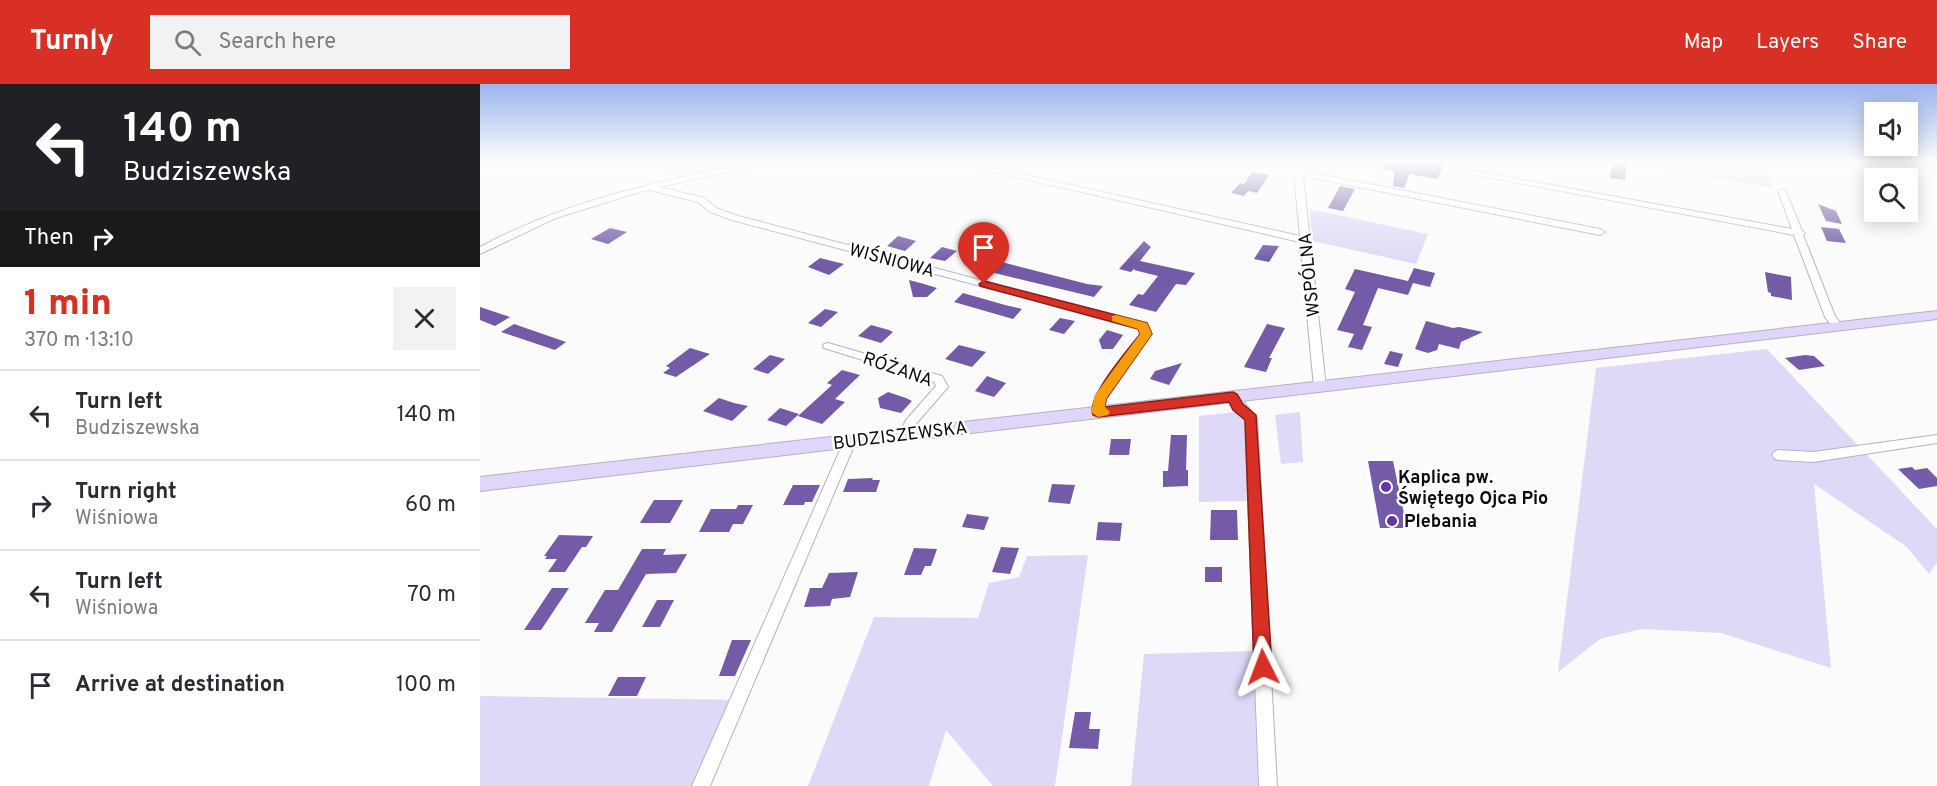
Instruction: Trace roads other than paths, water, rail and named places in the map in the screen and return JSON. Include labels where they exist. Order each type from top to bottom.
[{"type":"street","points":[[480,251],[526,227],[587,204],[617,196]]},
{"type":"street","name":"WIŚNIOWA","points":[[682,196],[701,201],[713,210],[735,218],[1143,326],[1146,334],[1100,398],[1098,412]]},
{"type":"street","points":[[1106,196],[1305,240]]},
{"type":"street","name":"WSPÓLNA","points":[[1301,196],[1320,387]]},
{"type":"street","points":[[1429,196],[1600,232]]},
{"type":"street","points":[[1599,196],[1800,233]]},
{"type":"street","points":[[1784,196],[1830,317],[1838,327]]},
{"type":"street","name":"BUDZISZEWSKA","points":[[480,484],[1937,315]]},
{"type":"street","name":"RÓŻANA","points":[[828,346],[938,380],[942,387],[910,423],[905,434]]},
{"type":"street","points":[[1233,397],[1238,407],[1251,418],[1268,786]]},
{"type":"street","points":[[1778,455],[1813,457],[1937,439]]},
{"type":"street","points":[[702,786],[850,441]]},
{"type":"place","name":"Kaplica pw. Świętego Ojca Pio","points":[[1386,487]]},
{"type":"place","name":"Plebania","points":[[1392,521]]}]
